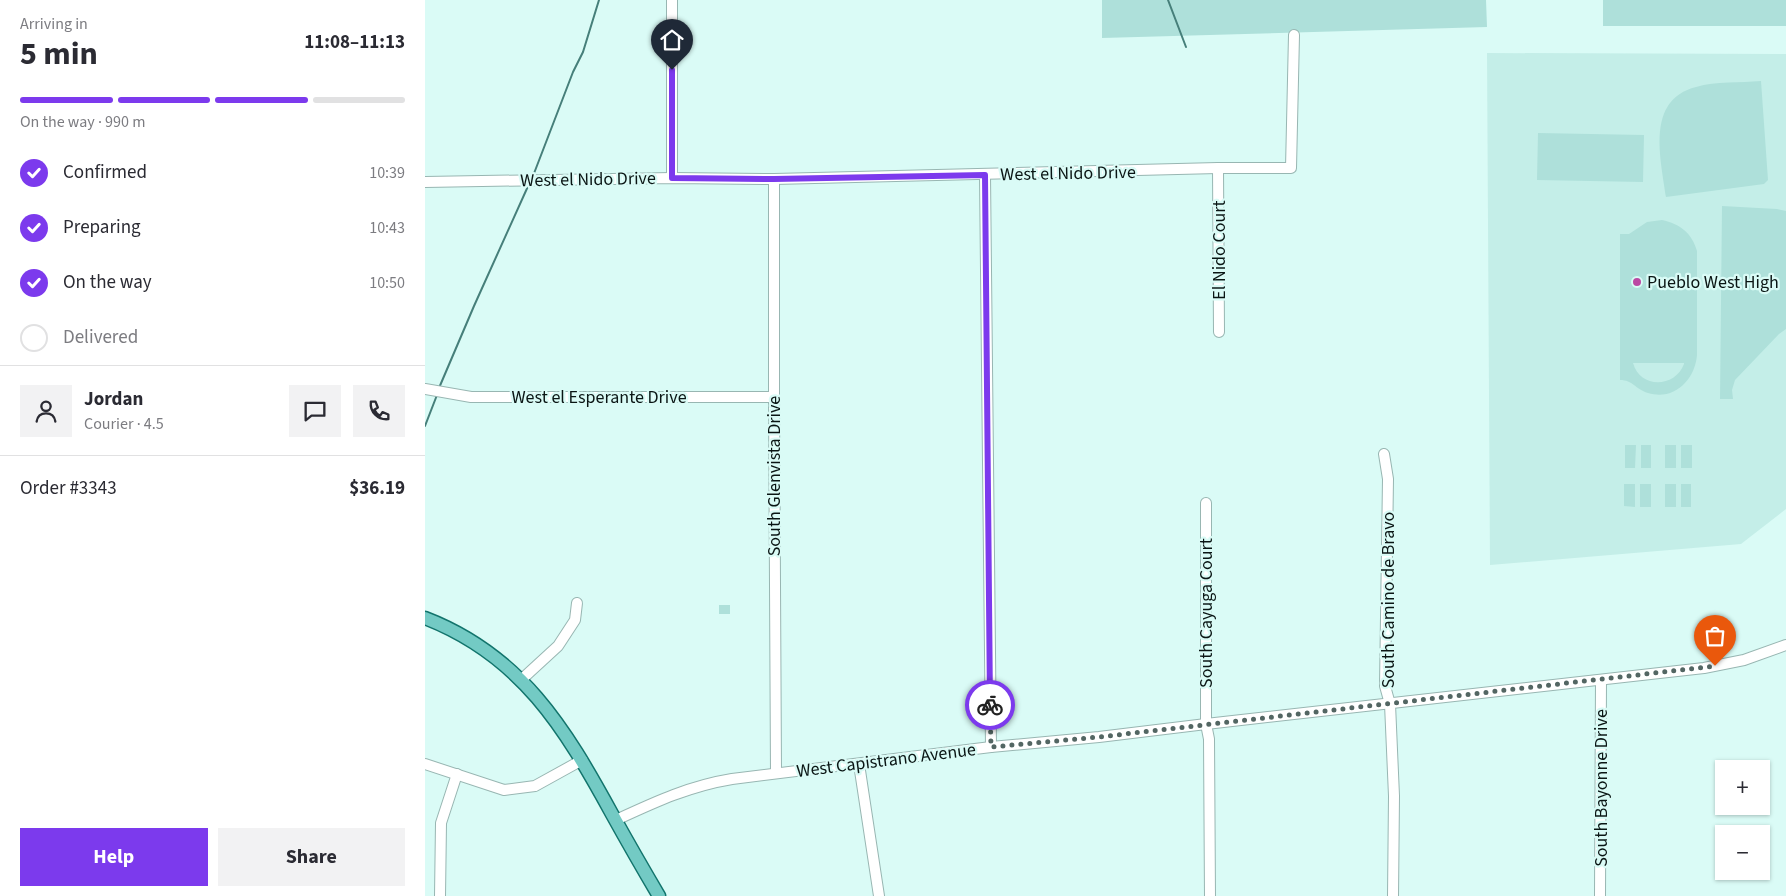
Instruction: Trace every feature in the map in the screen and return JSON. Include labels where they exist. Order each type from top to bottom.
[{"type":"main road","points":[[425,618],[483,648],[521,680],[549,711],[582,760],[659,896]]},
{"type":"street","points":[[672,0],[672,178]]},
{"type":"street","name":"West el Nido Drive","points":[[425,182],[672,178],[774,179],[1218,168],[1291,168],[1294,36]]},
{"type":"street","name":"El Nido Court","points":[[1218,168],[1219,332]]},
{"type":"street","points":[[985,175],[991,747]]},
{"type":"street","name":"South Glenvista Drive","points":[[774,179],[776,773]]},
{"type":"street","name":"West el Esperante Drive","points":[[425,389],[471,397],[774,397]]},
{"type":"street","name":"South Camino de Bravo","points":[[1384,454],[1388,479],[1385,686],[1390,704],[1394,796],[1393,896]]},
{"type":"street","name":"South Cayuga Court","points":[[1205,503],[1206,724],[1209,739],[1210,896]]},
{"type":"street","points":[[521,680],[558,646],[575,620],[577,603]]},
{"type":"street","name":"West Capistrano Avenue","points":[[615,820],[673,794],[693,787],[732,778],[991,747],[1099,737],[1601,680],[1726,664],[1744,660],[1786,645]]},
{"type":"street","name":"South Bayonne Drive","points":[[1600,896],[1601,680]]},
{"type":"street","points":[[425,764],[505,790],[535,786],[582,760]]},
{"type":"street","points":[[859,764],[879,896]]},
{"type":"street","points":[[440,896],[441,823],[457,774]]},
{"type":"shaded area","points":[[1102,0],[1486,0],[1487,27],[1102,38]]},
{"type":"shaded area","points":[[1603,0],[1786,0],[1786,26],[1603,26]]},
{"type":"shaded area","name":"Pueblo West High","points":[[1487,53],[1786,54],[1786,509],[1741,544],[1490,565]]},
{"type":"shaded area","points":[[1761,81],[1768,180],[1764,184],[1666,197],[1661,166],[1660,133],[1663,117],[1669,104],[1680,94],[1704,85]]},
{"type":"shaded area","points":[[1538,133],[1644,135],[1643,182],[1537,180]]},
{"type":"shaded area","points":[[1722,206],[1786,211],[1786,329],[1735,380],[1732,390],[1733,399],[1720,399]]},
{"type":"shaded area","points":[[1662,220],[1680,227],[1692,239],[1697,251],[1697,355],[1695,364],[1692,373],[1681,386],[1666,394],[1657,395],[1648,393],[1628,381],[1620,380],[1620,234],[1629,234],[1647,222]],"holes":[[[1633,363],[1684,363],[1680,372],[1673,378],[1658,382],[1643,378]]]},
{"type":"shaded area","points":[[1625,445],[1636,445],[1635,468],[1625,468]]},
{"type":"shaded area","points":[[1641,445],[1651,445],[1651,468],[1641,468]]},
{"type":"shaded area","points":[[1665,445],[1676,445],[1676,468],[1665,468]]},
{"type":"shaded area","points":[[1681,445],[1692,445],[1692,468],[1681,468]]},
{"type":"shaded area","points":[[1624,484],[1635,484],[1635,507],[1624,506]]},
{"type":"shaded area","points":[[1640,484],[1651,484],[1651,507],[1640,507]]},
{"type":"shaded area","points":[[1665,484],[1676,484],[1676,507],[1665,507]]},
{"type":"shaded area","points":[[1681,484],[1691,484],[1691,507],[1681,507]]},
{"type":"shaded area","points":[[719,605],[730,605],[730,614],[719,614]]},
{"type":"waterway","points":[[533,176],[573,72],[583,52],[599,0]]},
{"type":"waterway","points":[[1168,0],[1186,47]]},
{"type":"waterway","points":[[439,388],[529,184]]},
{"type":"waterway","points":[[425,426],[437,395]]},
{"type":"way so far","points":[[990,705],[991,747],[1099,737],[1715,666]]},
{"type":"place","name":"Pueblo West High","points":[[1637,282]]},
{"type":"route","points":[[672,70],[672,178],[774,179],[985,175],[990,705]]}]
